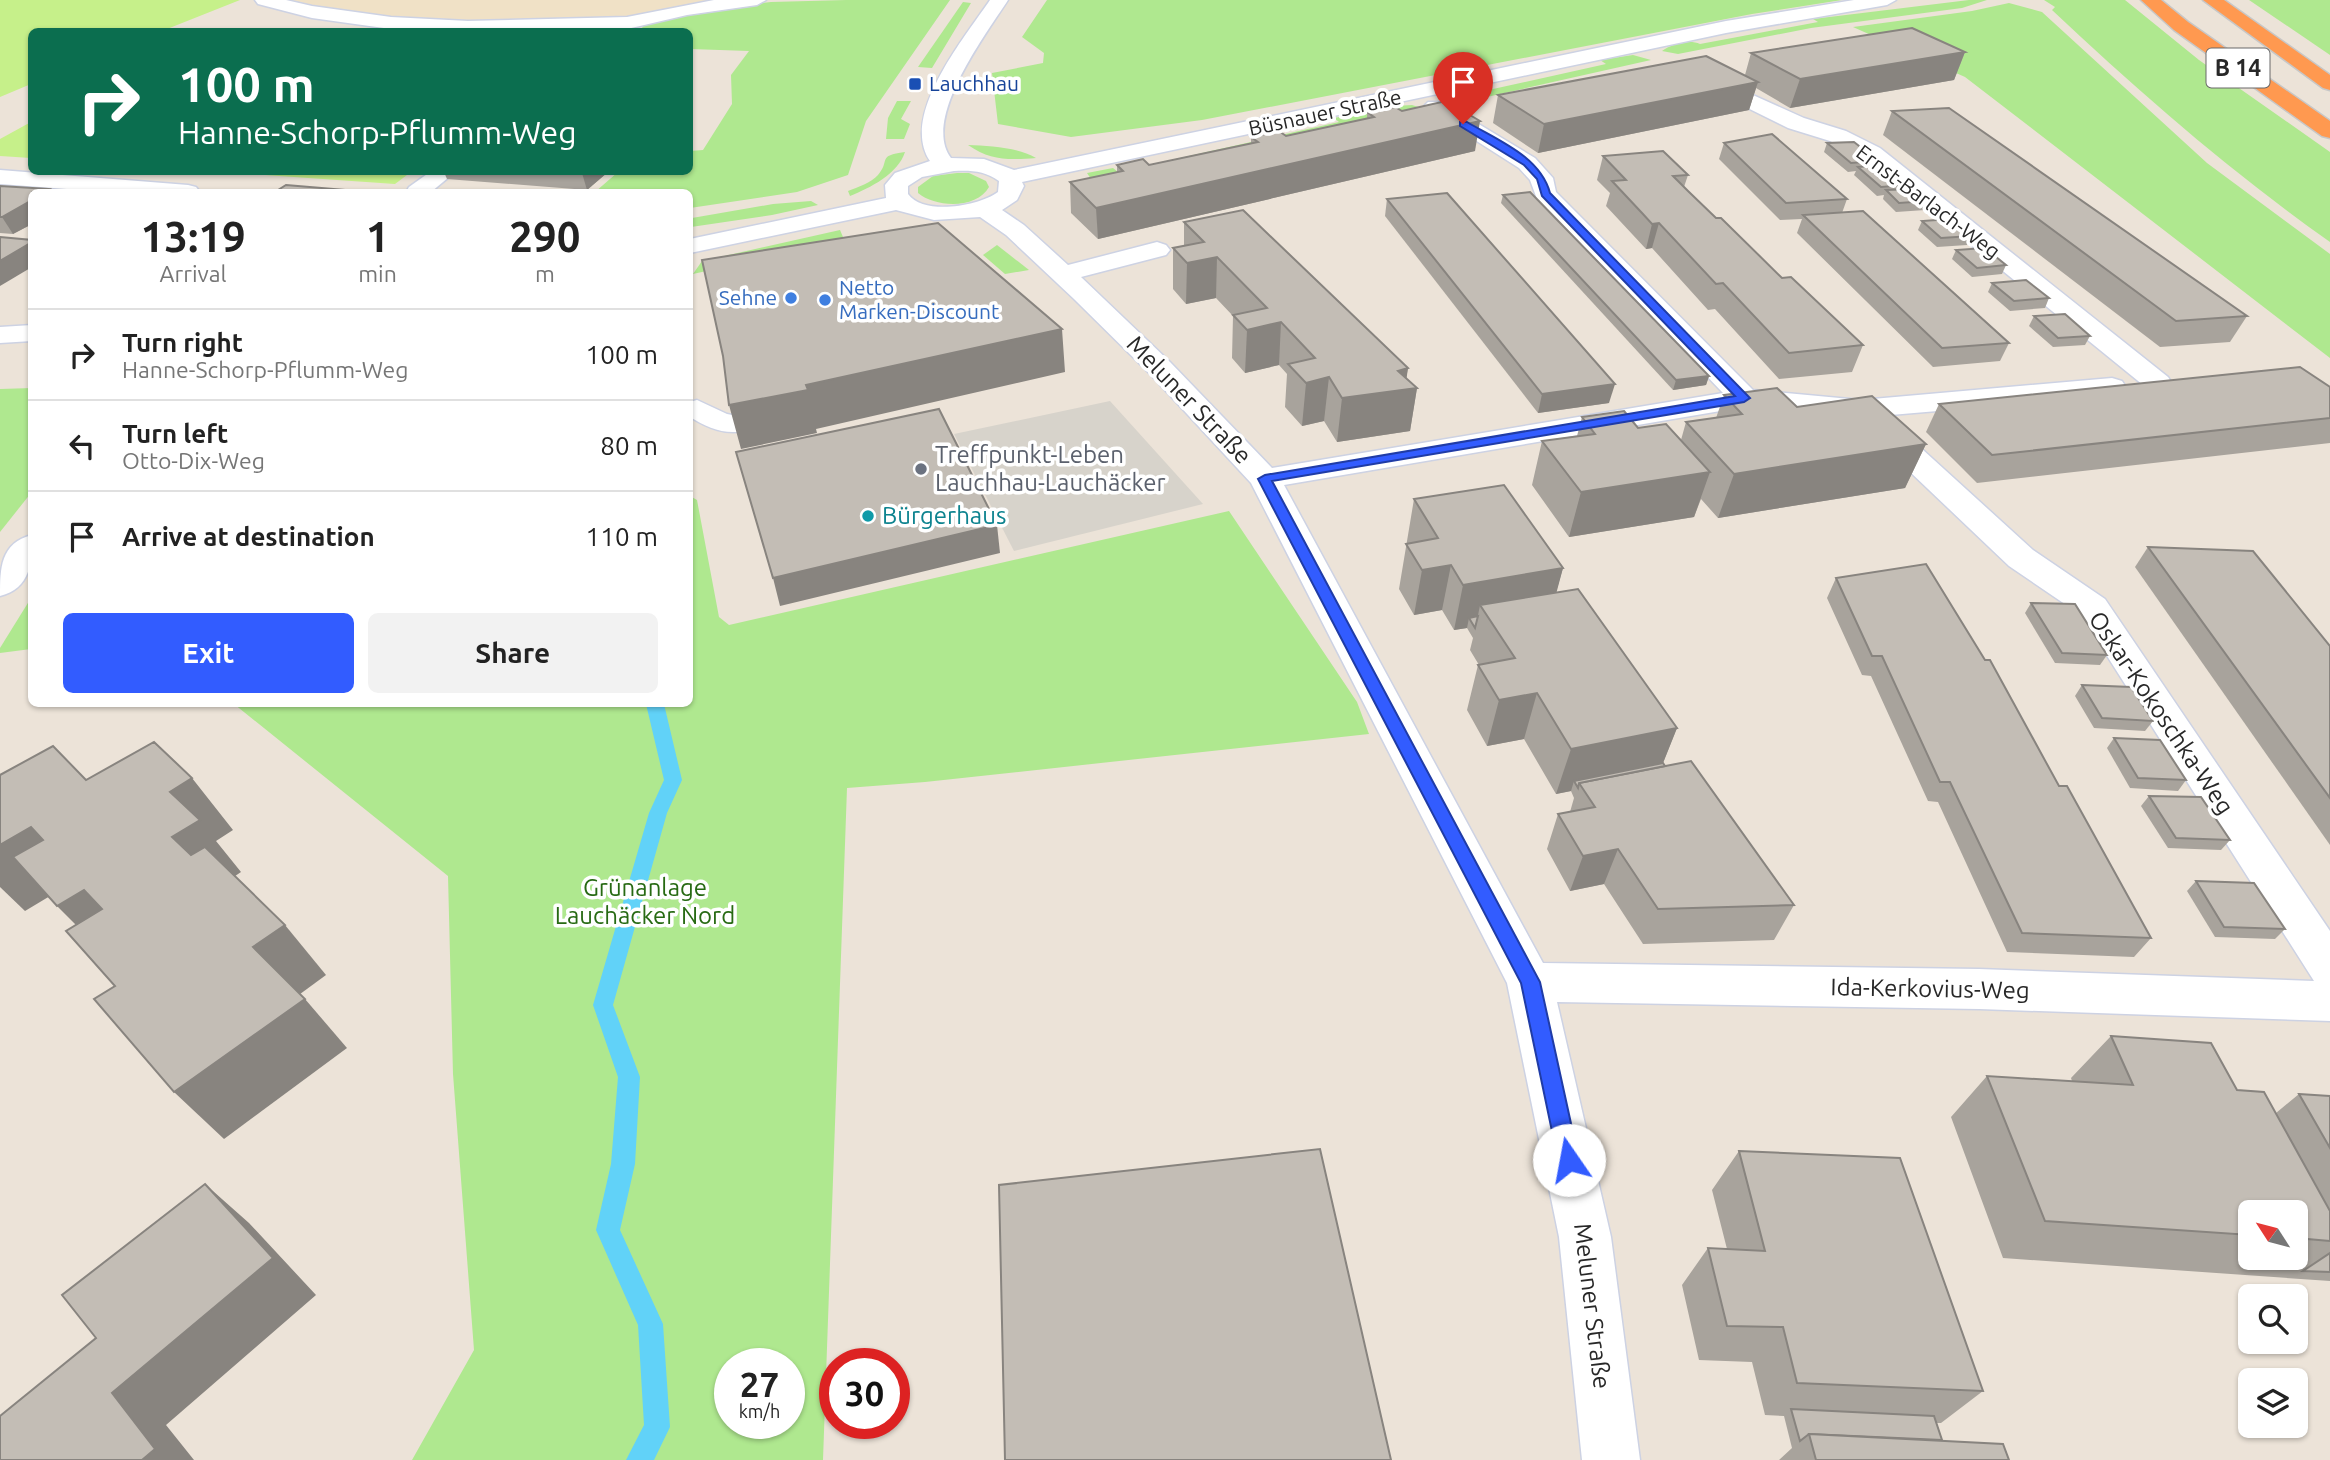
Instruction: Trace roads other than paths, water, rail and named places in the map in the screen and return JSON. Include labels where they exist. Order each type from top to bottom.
[{"type":"highway","name":"B 14","points":[[2150,0],[2181,26],[2330,131]]},
{"type":"highway","name":"B 14","points":[[2212,0],[2330,84]]},
{"type":"street","points":[[264,0],[312,12],[391,23],[468,27],[626,27],[687,9],[757,0]]},
{"type":"street","points":[[944,164],[932,142],[934,119],[941,98],[999,0]]},
{"type":"street","name":"Büsnauer Straße","points":[[1009,178],[1726,27],[1887,0]]},
{"type":"street","points":[[1633,46],[1663,60]]},
{"type":"street","name":"Ernst-Barlach-Weg","points":[[1687,71],[1796,123],[1838,136],[1872,153],[2172,382],[1861,409]]},
{"type":"street","points":[[1415,93],[1527,163],[1541,178],[1545,194],[1744,398]]},
{"type":"street","points":[[693,245],[900,202],[927,213],[955,214],[984,209],[1009,195],[1013,186],[1009,178],[990,167],[944,164],[928,167],[903,179],[896,187],[900,202]]},
{"type":"street","points":[[421,189],[440,175]]},
{"type":"street","points":[[0,177],[150,189]]},
{"type":"street","name":"Meluner Straße","points":[[984,209],[1015,230],[1063,274],[1160,368],[1265,479],[1530,982],[1585,1237],[1611,1460]]},
{"type":"street","points":[[1063,274],[1157,250]]},
{"type":"street","points":[[0,335],[28,332]]},
{"type":"street","points":[[1265,479],[1744,398],[1861,409]]},
{"type":"street","points":[[697,409],[720,422],[737,424]]},
{"type":"street","name":"Oskar-Kokoschka-Weg","points":[[1861,409],[2021,558],[2093,607],[2330,968]]},
{"type":"street","points":[[0,585],[28,550]]},
{"type":"street","name":"Ida-Kerkovius-Weg","points":[[1530,982],[1979,989],[2330,1001]]},
{"type":"waterway","points":[[639,1460],[657,1427],[650,1324],[608,1230],[623,1164],[629,1077],[603,1005],[658,813],[673,780],[656,707]]},
{"type":"place","name":"Lauchhau","points":[[915,84]]},
{"type":"place","name":"Sehne","points":[[791,298]]},
{"type":"place","name":"Netto Marken-Discount","points":[[825,300]]},
{"type":"place","name":"Treffpunkt-Leben Lauchhau-Lauchäcker","points":[[921,469]]},
{"type":"place","name":"Bürgerhaus","points":[[868,516]]},
{"type":"park label","name":"Grünanlage Lauchäcker Nord","points":[[645,902]]}]
